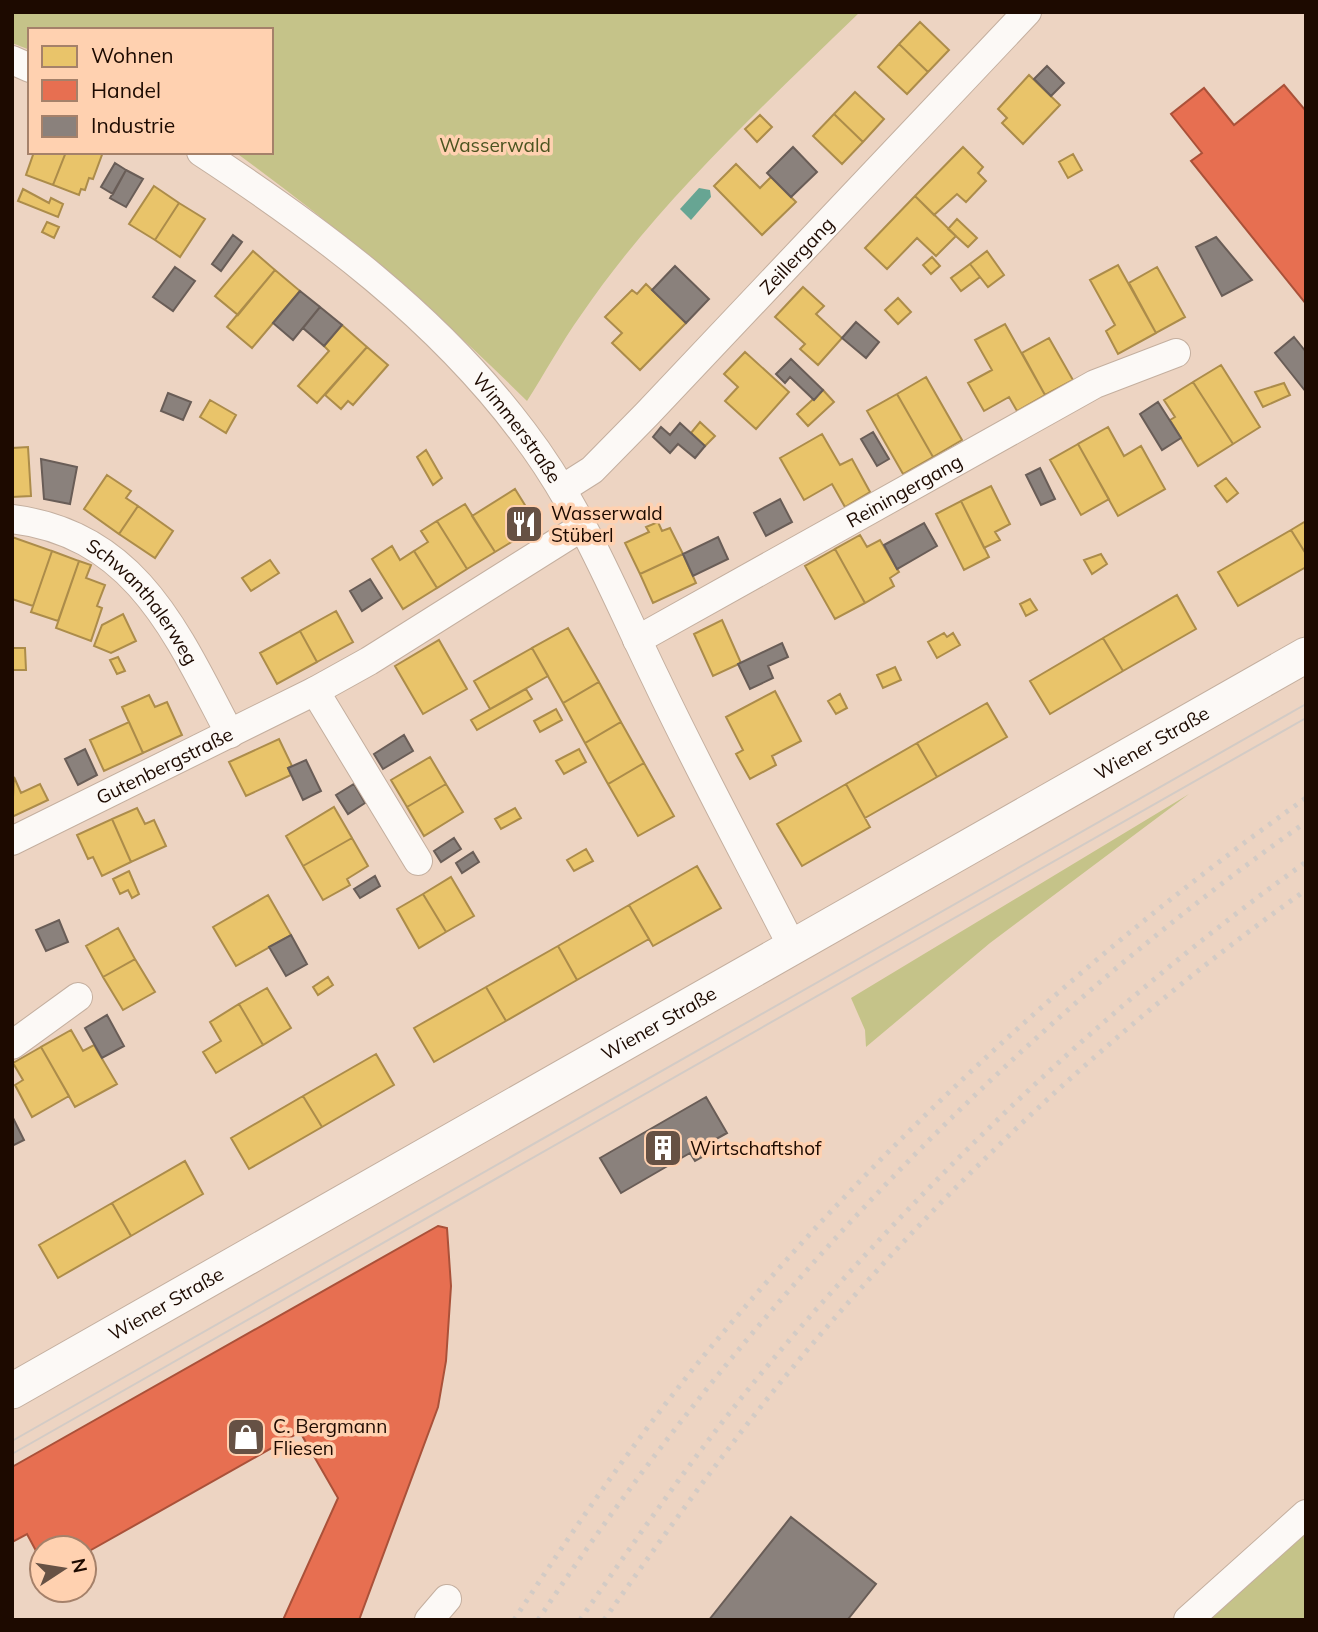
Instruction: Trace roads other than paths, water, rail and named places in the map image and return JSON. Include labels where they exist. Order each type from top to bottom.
[{"type":"main road","name":"Wiener Straße","points":[[12,1391],[1306,655]]},
{"type":"street","name":"Zeillergang","points":[[562,489],[592,470],[611,452],[932,116],[1027,12]]},
{"type":"street","points":[[12,60],[28,67]]},
{"type":"street","name":"Wimmerstraße","points":[[204,154],[279,204],[407,306],[473,371],[524,433],[562,489],[582,527],[735,841],[793,948]]},
{"type":"street","name":"Reiningergang","points":[[637,640],[1095,384],[1176,353]]},
{"type":"street","name":"Schwanthalerweg","points":[[12,520],[64,530],[95,545],[132,576],[160,607],[192,659],[230,734]]},
{"type":"street","name":"Gutenbergstraße","points":[[12,841],[315,691],[369,661],[582,527]]},
{"type":"street","points":[[315,691],[418,861]]},
{"type":"street","points":[[12,1045],[78,996]]},
{"type":"street","points":[[1188,1620],[1306,1514]]},
{"type":"street","points":[[429,1620],[447,1599]]},
{"type":"water","points":[[699,188],[710,190],[711,197],[691,220],[680,209]]},
{"type":"tram line","points":[[12,1441],[1306,704]]},
{"type":"tram line","points":[[12,1454],[1306,718]]},
{"type":"railway","points":[[514,1620],[655,1417],[706,1353],[842,1199],[914,1126],[1064,987],[1223,859],[1306,798]]},
{"type":"railway","points":[[538,1620],[618,1506],[702,1395],[791,1288],[885,1185],[983,1087],[1086,994],[1194,905],[1306,822]]},
{"type":"railway","points":[[580,1620],[731,1411],[786,1344],[905,1212],[1032,1087],[1098,1028],[1165,970],[1306,862]]},
{"type":"railway","points":[[604,1620],[772,1392],[913,1231],[974,1169],[1102,1051],[1236,941],[1306,890]]},
{"type":"place","name":"Wasserwald Stüberl","points":[[524,524]]},
{"type":"place","name":"Wirtschaftshof","points":[[663,1148]]},
{"type":"place","name":"C. Bergmann Fliesen","points":[[246,1437]]},
{"type":"park label","name":"Wasserwald","points":[[495,145]]}]
